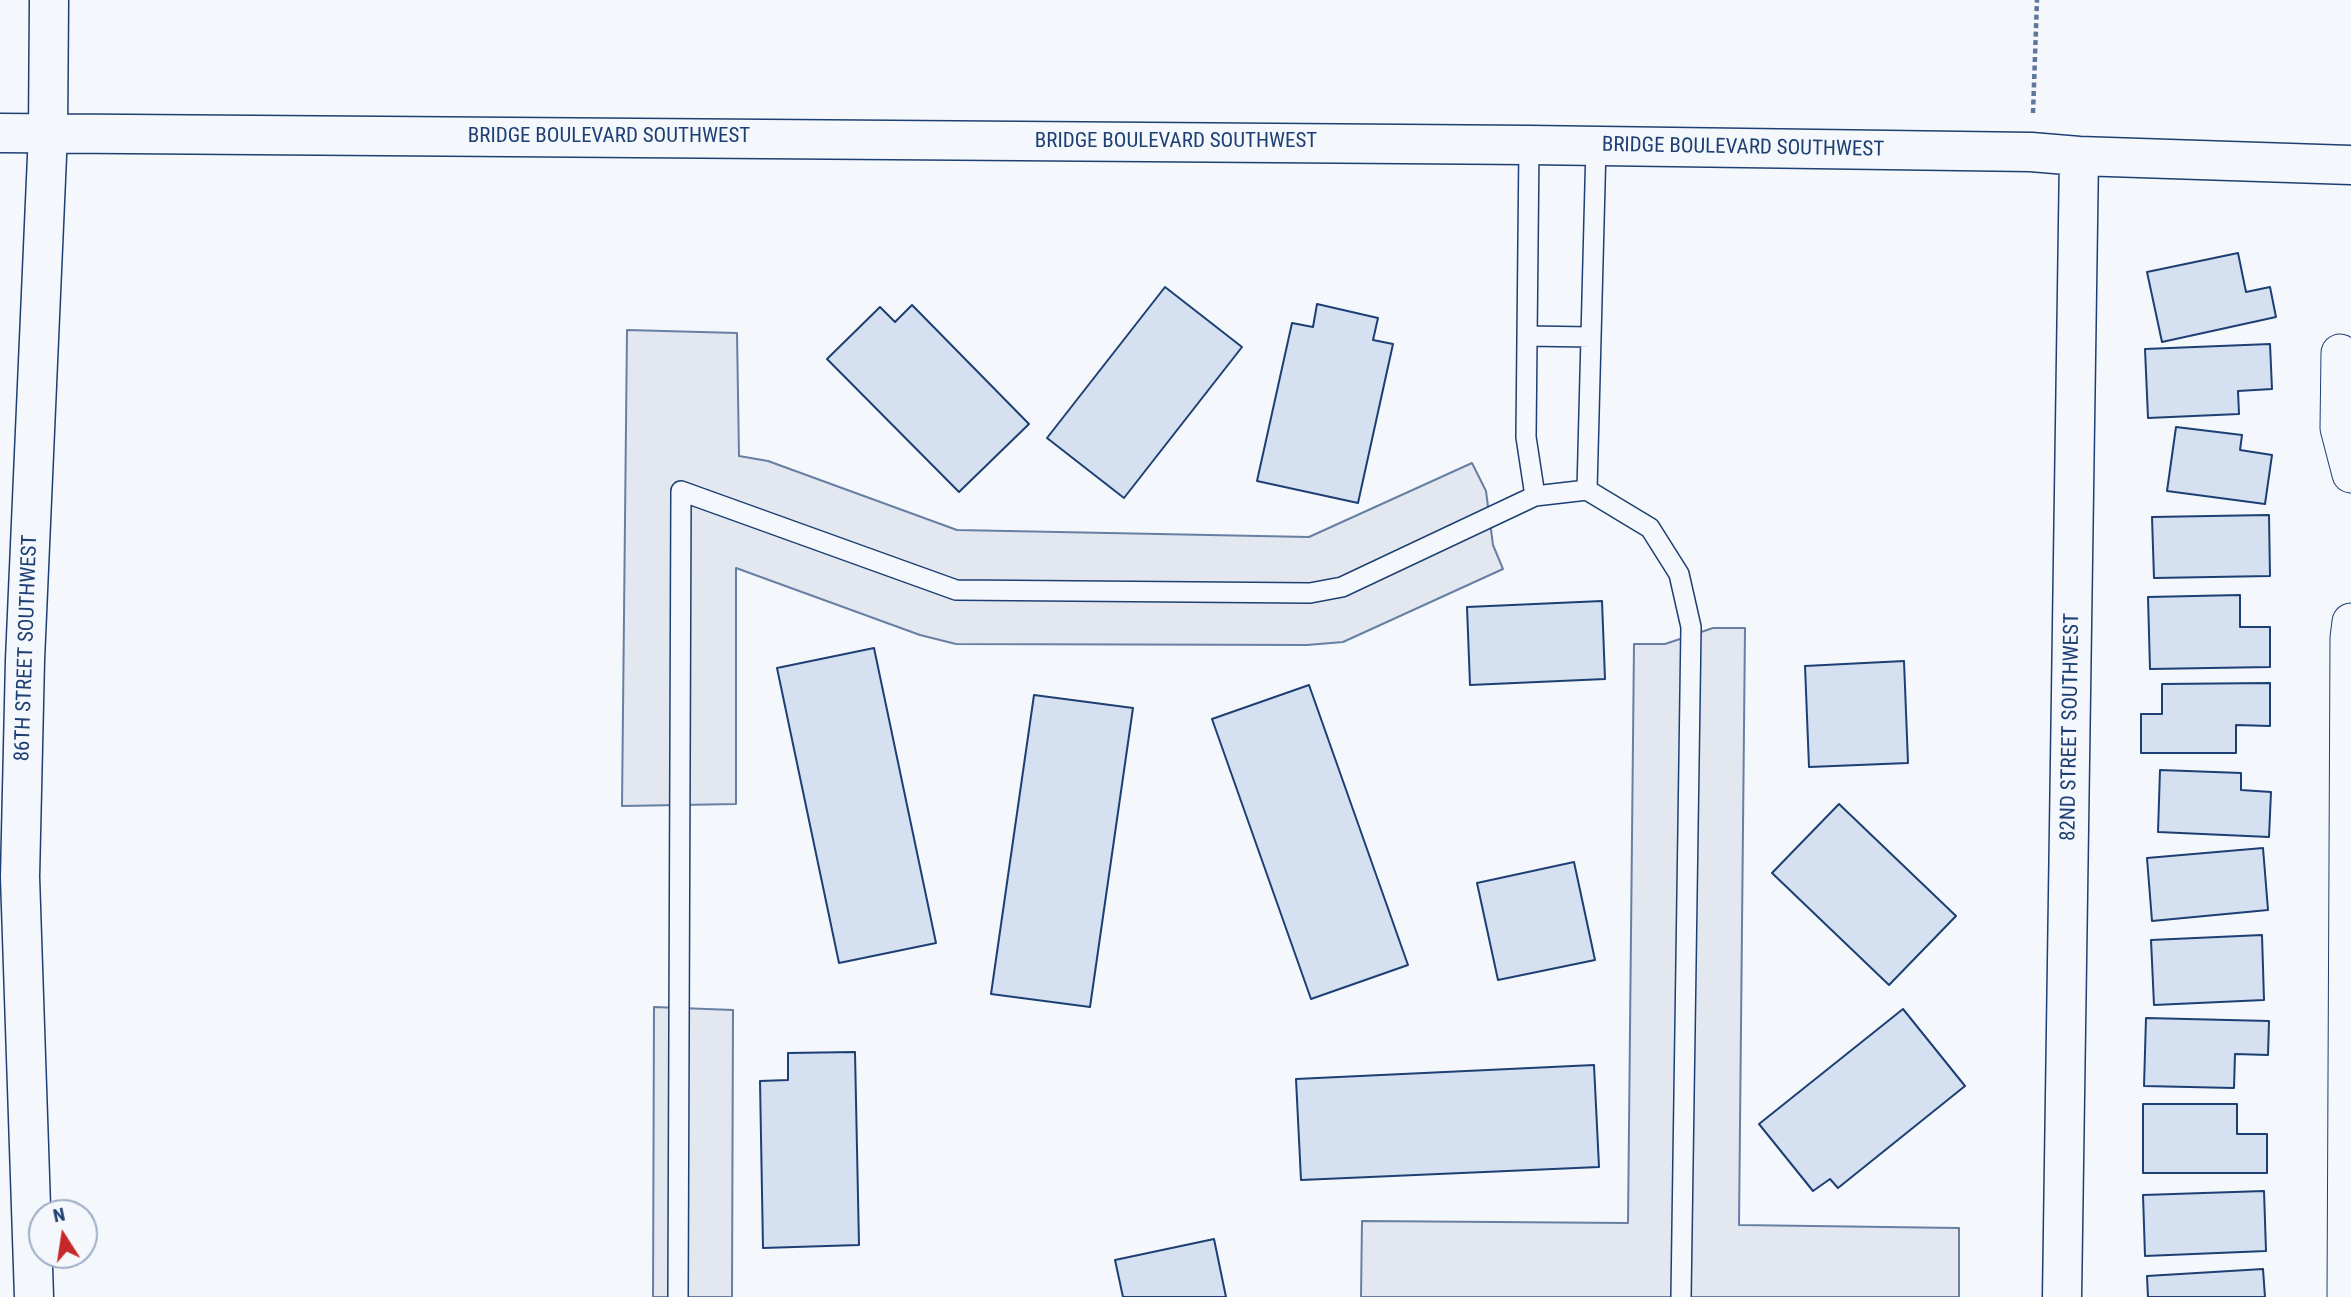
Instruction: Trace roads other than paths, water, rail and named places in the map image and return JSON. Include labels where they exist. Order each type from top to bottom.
[{"type":"street","name":"86TH STREET SOUTHWEST","points":[[34,1297],[20,877],[25,660],[48,133],[49,0]]},
{"type":"street","name":"BRIDGE BOULEVARD SOUTHWEST","points":[[0,133],[1529,145],[2031,152],[2351,165]]},
{"type":"street","name":"82ND STREET SOUTHWEST","points":[[2062,1297],[2079,156]]},
{"type":"street","points":[[2340,353],[2340,428],[2351,474]]},
{"type":"street","points":[[2346,1297],[2351,622]]},
{"type":"lane","points":[[1529,145],[1526,437],[1535,496]]},
{"type":"lane","points":[[1587,490],[1596,146]]},
{"type":"lane","points":[[1527,336],[1591,337]]},
{"type":"lane","points":[[678,1297],[681,491],[956,590],[1296,593],[1342,587],[1535,496],[1587,490],[1650,528],[1679,574],[1690,627],[1681,1297]]}]
